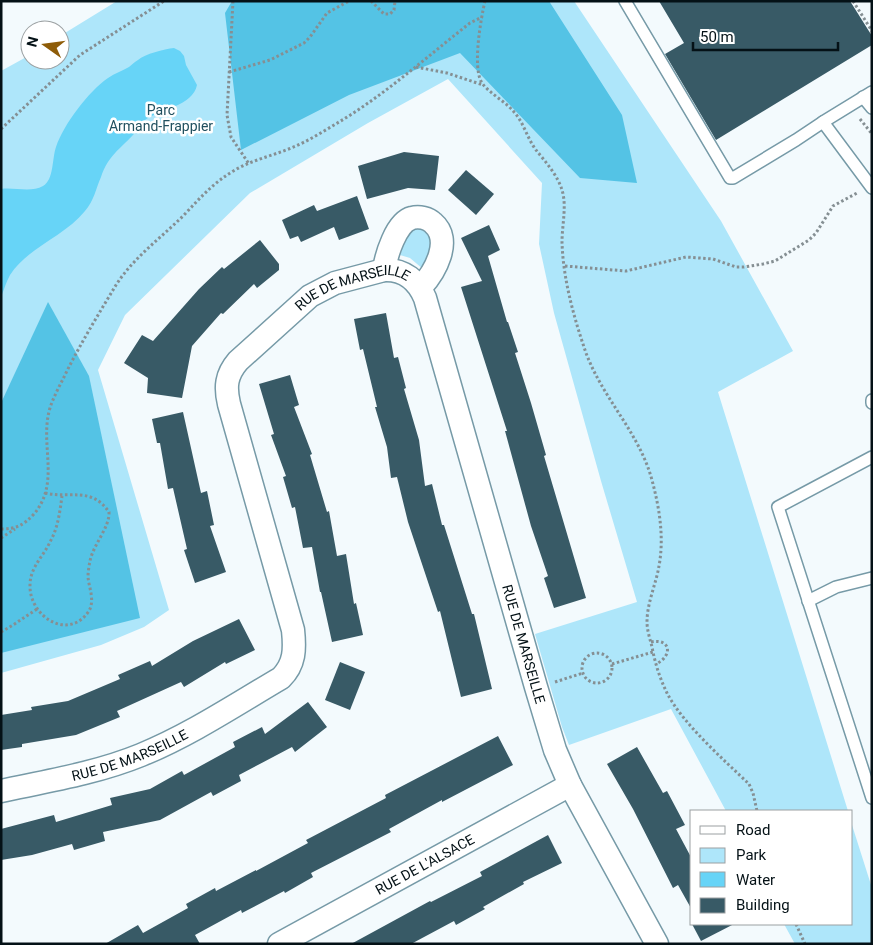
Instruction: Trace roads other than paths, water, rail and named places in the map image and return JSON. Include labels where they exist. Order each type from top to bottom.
[{"type":"street","points":[[384,270],[388,254],[398,230],[404,222],[411,218],[430,220],[437,226],[442,235],[443,243],[431,274],[420,287]]},
{"type":"street","name":"RUE DE MARSEILLE","points":[[1,791],[84,773],[139,756],[166,745],[281,678],[288,672],[294,658],[293,630],[228,404],[226,386],[228,376],[238,361],[310,296],[335,283],[384,270],[393,270],[403,273],[414,280],[420,287],[428,307],[555,750],[570,785],[657,944]]},
{"type":"street","name":"RUE DE L'ALSACE","points":[[279,944],[570,785]]},
{"type":"lane","points":[[625,1],[730,178],[741,174],[868,95],[872,108]]},
{"type":"lane","points":[[823,122],[867,189]]},
{"type":"lane","points":[[872,457],[778,507],[872,798]]},
{"type":"lane","points":[[808,601],[836,587],[872,578]]},
{"type":"water","points":[[174,48],[184,56],[186,65],[197,85],[194,92],[183,102],[151,116],[143,122],[107,164],[93,199],[85,211],[67,228],[36,249],[18,265],[10,275],[1,297],[1,189],[33,189],[47,183],[56,147],[65,128],[93,91],[108,78],[141,58],[155,52]]},
{"type":"park label","name":"Parc Armand-Frappier","points":[[161,118]]}]
